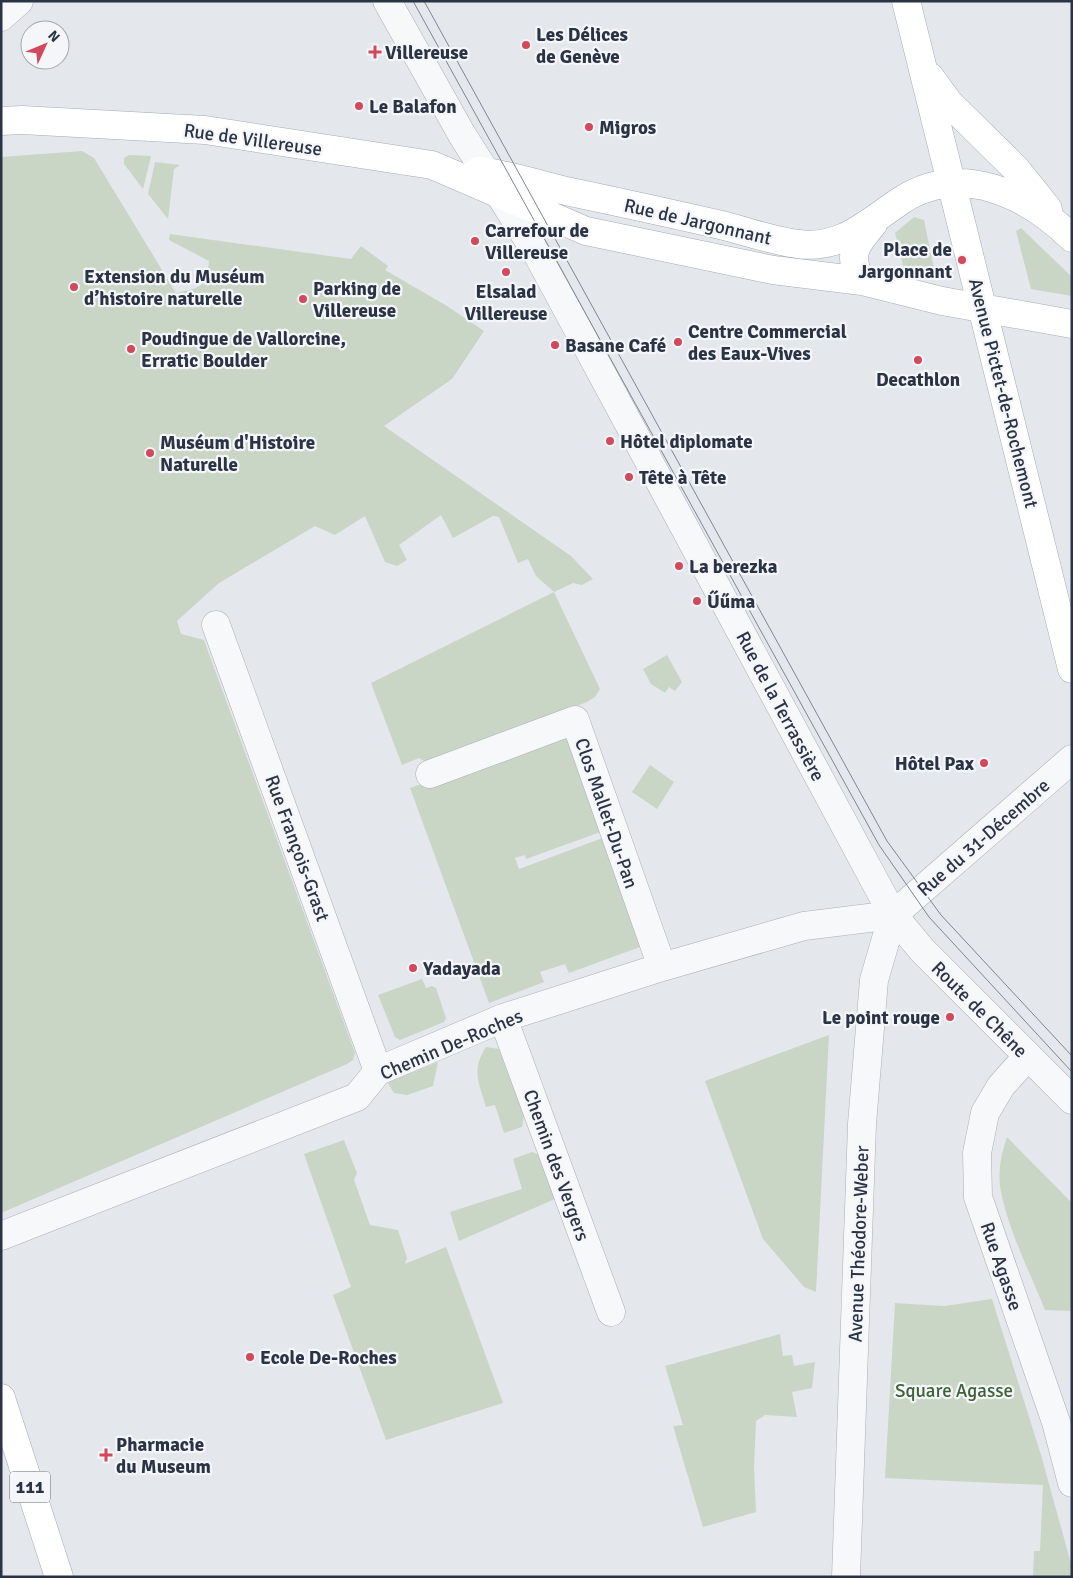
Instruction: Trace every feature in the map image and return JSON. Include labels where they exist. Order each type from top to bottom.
[{"type":"main road","name":"Avenue Pictet-de-Rochemont","points":[[906,1],[1072,669]]},
{"type":"main road","points":[[922,63],[949,103],[1016,169],[1069,236]]},
{"type":"main road","name":"Rue de Villereuse","points":[[1,121],[32,120],[205,130],[432,165],[492,182]]},
{"type":"main road","name":"Rue de Jargonnant","points":[[492,182],[799,244],[836,242],[849,237],[914,193],[932,186],[952,183],[974,183],[1013,195],[1069,236]]},
{"type":"main road","name":"Rue de Jargonnant","points":[[492,182],[586,231],[773,270],[862,282],[983,309]]},
{"type":"main road","points":[[862,282],[855,270],[853,260],[855,251],[859,240],[882,214]]},
{"type":"main road","points":[[799,244],[862,282]]},
{"type":"main road","points":[[983,309],[1072,324]]},
{"type":"main road","name":"111","points":[[1,1398],[59,1577]]},
{"type":"street","points":[[1,17],[19,1]]},
{"type":"street","name":"Rue de la Terrassière","points":[[387,1],[461,133],[539,257],[893,915]]},
{"type":"street","points":[[894,1],[913,28]]},
{"type":"street","points":[[913,28],[918,1]]},
{"type":"street","name":"Rue François-Grast","points":[[216,625],[378,1071]]},
{"type":"street","name":"Clos Mallet-Du-Pan","points":[[430,774],[575,720],[662,967]]},
{"type":"street","name":"Rue du 31-Décembre","points":[[893,915],[1072,759]]},
{"type":"street","name":"Chemin De-Roches","points":[[1,1236],[358,1096],[378,1071],[503,1018],[662,967],[804,926],[893,915]]},
{"type":"street","name":"Route de Chêne","points":[[893,915],[922,950],[1072,1100]]},
{"type":"street","name":"Avenue Théodore-Weber","points":[[846,1577],[862,1124],[874,980],[893,915]]},
{"type":"street","name":"Chemin des Vergers","points":[[503,1018],[611,1312]]},
{"type":"street","name":"Rue Agasse","points":[[1027,1056],[1001,1086],[985,1113],[977,1153],[978,1197],[1064,1421],[1072,1483]]},
{"type":"green space","points":[[82,151],[94,158],[176,293],[197,288],[201,285],[206,277],[209,261],[169,240],[170,234],[351,259],[361,246],[388,266],[385,270],[447,306],[484,331],[452,379],[384,426],[571,556],[593,579],[582,585],[573,583],[554,592],[536,576],[528,559],[518,563],[499,517],[493,516],[453,538],[441,515],[399,545],[407,560],[397,566],[385,562],[365,516],[335,535],[315,526],[219,583],[177,621],[181,634],[204,640],[355,1053],[353,1060],[1,1213],[1,157]]},
{"type":"green space","points":[[129,155],[151,156],[143,189],[124,164],[124,158]]},
{"type":"green space","points":[[155,162],[180,165],[174,169],[168,219],[148,194]]},
{"type":"green space","points":[[914,217],[924,220],[934,269],[930,273],[904,269],[895,233]]},
{"type":"green space","points":[[1021,228],[1072,277],[1072,296],[1031,289],[1016,231]]},
{"type":"green space","points":[[554,592],[600,689],[595,697],[587,702],[426,762],[419,758],[402,765],[371,683]]},
{"type":"green space","points":[[667,655],[682,682],[675,691],[669,687],[665,693],[651,684],[643,669]]},
{"type":"green space","points":[[560,732],[573,737],[606,830],[526,859],[525,855],[515,858],[519,869],[608,836],[648,944],[569,973],[565,964],[540,972],[544,982],[489,1003],[410,788]]},
{"type":"green space","points":[[650,765],[674,782],[657,809],[632,792]]},
{"type":"green space","points":[[422,979],[426,988],[432,986],[436,988],[446,1018],[444,1022],[400,1040],[395,1037],[378,995]]},
{"type":"green space","points":[[829,1035],[816,1292],[804,1287],[763,1239],[705,1081]]},
{"type":"green space","points":[[486,1047],[499,1049],[524,1116],[522,1127],[504,1133],[495,1105],[486,1107],[479,1084],[479,1063]]},
{"type":"green space","points":[[438,1062],[433,1086],[407,1095],[394,1093],[387,1082]]},
{"type":"green space","points":[[1007,1137],[1072,1203],[1072,1311],[1045,1310],[1013,1233],[1000,1186],[1001,1161]]},
{"type":"green space","points":[[344,1140],[357,1173],[354,1180],[370,1225],[398,1230],[407,1258],[405,1264],[446,1247],[503,1403],[386,1440],[333,1295],[351,1287],[304,1154]]},
{"type":"green space","points":[[532,1152],[539,1155],[555,1199],[459,1241],[450,1212],[522,1189],[513,1159]]},
{"type":"green space","name":"Square Agasse","points":[[992,1299],[1041,1455],[1072,1567],[1072,1577],[1033,1577],[1034,1551],[1040,1551],[1043,1485],[885,1478],[895,1303],[944,1306]]},
{"type":"green space","points":[[780,1334],[783,1356],[792,1355],[794,1366],[815,1362],[812,1388],[792,1392],[797,1417],[765,1415],[756,1421],[754,1468],[756,1512],[703,1527],[673,1426],[683,1425],[665,1366]]},
{"type":"tram line","points":[[413,1],[879,845],[929,917],[1072,1072]]},
{"type":"tram line","points":[[424,1],[887,841],[941,915],[1072,1056]]},
{"type":"place","name":"Les Délices de Genève","points":[[526,45]]},
{"type":"place","name":"Villereuse","points":[[375,52]]},
{"type":"place","name":"Le Balafon","points":[[359,106]]},
{"type":"place","name":"Migros","points":[[589,127]]},
{"type":"place","name":"Carrefour de Villereuse","points":[[475,241]]},
{"type":"place","name":"Place de Jargonnant","points":[[962,260]]},
{"type":"place","name":"Elsalad Villereuse","points":[[506,272]]},
{"type":"place","name":"Extension du Muséum d’histoire naturelle","points":[[74,287]]},
{"type":"place","name":"Parking de Villereuse","points":[[303,299]]},
{"type":"place","name":"Centre Commercial des Eaux-Vives","points":[[678,342]]},
{"type":"place","name":"Basane Café","points":[[555,345]]},
{"type":"place","name":"Poudingue de Vallorcine, Erratic Boulder","points":[[131,349]]},
{"type":"place","name":"Decathlon","points":[[918,360]]},
{"type":"place","name":"Hôtel diplomate","points":[[610,441]]},
{"type":"place","name":"Muséum d'Histoire Naturelle","points":[[150,453]]},
{"type":"place","name":"Tête à Tête","points":[[629,477]]},
{"type":"place","name":"La berezka","points":[[679,566]]},
{"type":"place","name":"Űűma","points":[[697,601]]},
{"type":"place","name":"Hôtel Pax","points":[[984,763]]},
{"type":"place","name":"Yadayada","points":[[413,968]]},
{"type":"place","name":"Le point rouge","points":[[950,1017]]},
{"type":"place","name":"Ecole De-Roches","points":[[250,1357]]},
{"type":"place","name":"Pharmacie du Museum","points":[[106,1455]]}]
